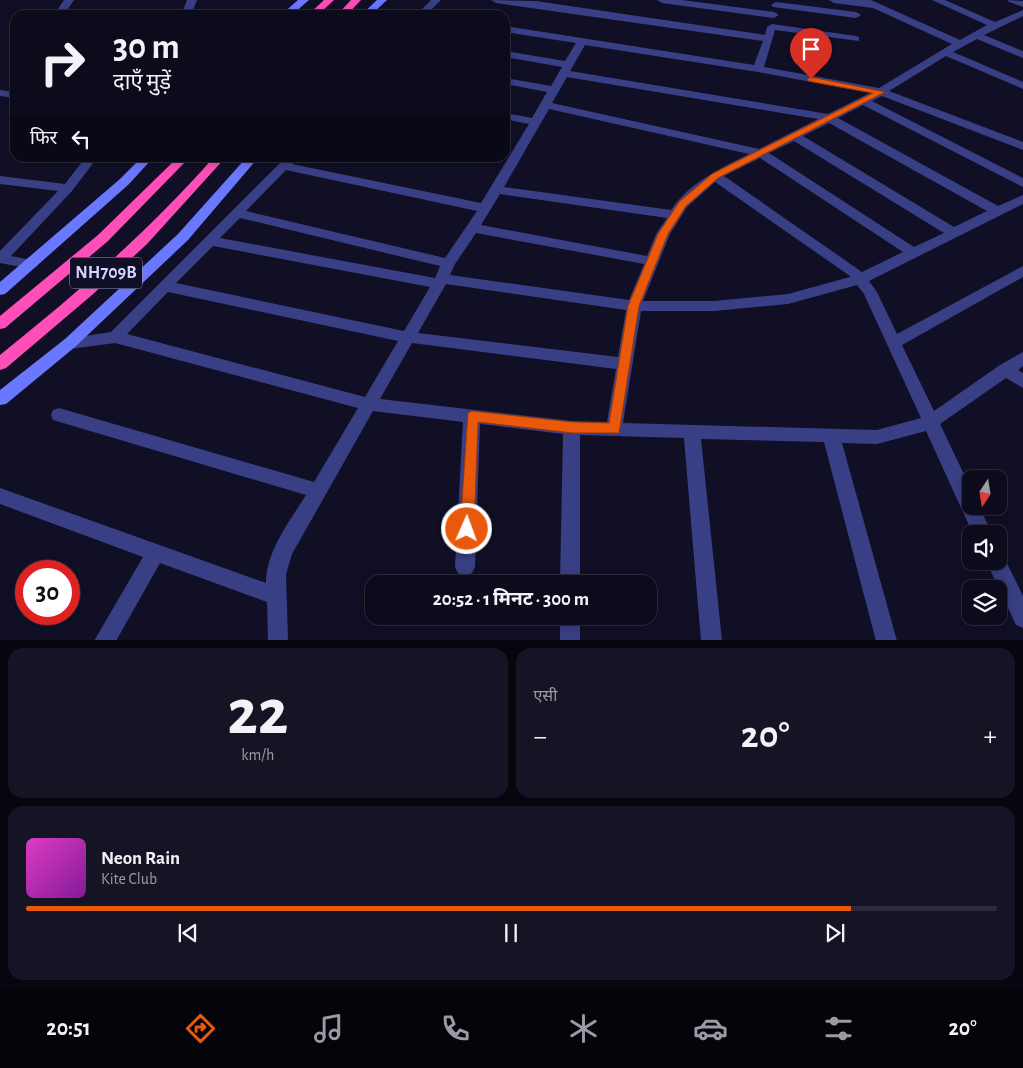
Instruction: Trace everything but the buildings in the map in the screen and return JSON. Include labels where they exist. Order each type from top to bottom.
[{"type":"highway","points":[[318,10],[329,0]]},
{"type":"highway","points":[[347,10],[356,0]]},
{"type":"highway","name":"NH709B","points":[[0,324],[103,238],[179,162]]},
{"type":"highway","name":"NH709B","points":[[0,364],[136,246],[174,208],[215,162]]},
{"type":"street","points":[[292,10],[304,0]]},
{"type":"street","points":[[371,10],[382,0]]},
{"type":"street","points":[[426,10],[436,0]]},
{"type":"street","points":[[496,0],[536,4],[769,39]]},
{"type":"street","points":[[662,0],[776,7],[856,15]]},
{"type":"street","points":[[834,0],[874,5]]},
{"type":"street","points":[[864,0],[960,44]]},
{"type":"street","points":[[937,0],[995,25]]},
{"type":"street","points":[[1012,0],[1023,4]]},
{"type":"street","points":[[758,70],[769,39],[776,7]]},
{"type":"street","points":[[614,429],[634,306],[663,234],[682,204],[715,176],[881,92],[945,52],[995,25],[1023,13]]},
{"type":"street","points":[[772,27],[856,38]]},
{"type":"street","points":[[510,30],[881,92],[1023,146]]},
{"type":"street","points":[[976,35],[1023,56]]},
{"type":"street","points":[[510,155],[545,105],[581,43]]},
{"type":"street","points":[[945,52],[1023,86]]},
{"type":"street","points":[[510,55],[566,69],[828,118],[998,212]]},
{"type":"street","points":[[510,82],[553,90]]},
{"type":"street","points":[[863,101],[1023,183]]},
{"type":"street","points":[[545,105],[761,153],[914,253]]},
{"type":"street","points":[[510,117],[534,122]]},
{"type":"street","points":[[794,136],[954,233]]},
{"type":"street","points":[[0,258],[68,188],[88,162]]},
{"type":"street","points":[[0,290],[124,182],[143,162]]},
{"type":"street","points":[[0,399],[70,343],[182,237],[248,162]]},
{"type":"street","points":[[115,337],[288,162],[484,208]]},
{"type":"street","points":[[278,640],[276,574],[284,551],[368,404],[441,282],[448,263],[473,228],[496,190],[506,162]]},
{"type":"street","points":[[715,176],[855,273],[870,292],[929,423],[979,525]]},
{"type":"street","points":[[0,180],[68,188]]},
{"type":"street","points":[[496,190],[675,215]]},
{"type":"street","points":[[210,240],[441,282],[634,306],[714,306],[788,299],[860,279],[1023,199]]},
{"type":"street","points":[[237,213],[448,263]]},
{"type":"street","points":[[473,228],[652,261]]},
{"type":"street","points":[[0,258],[31,264]]},
{"type":"street","points":[[893,343],[1023,271]]},
{"type":"street","points":[[165,286],[408,337],[625,364]]},
{"type":"street","points":[[70,343],[115,337],[368,404],[572,428],[877,437],[929,423],[1023,358]]},
{"type":"street","points":[[1006,370],[1023,382]]},
{"type":"street","points":[[59,415],[318,491]]},
{"type":"street","points":[[466,566],[472,416]]},
{"type":"street","points":[[570,575],[572,428]]},
{"type":"street","points":[[692,431],[712,640]]},
{"type":"street","points":[[831,436],[887,640]]},
{"type":"street","points":[[0,496],[276,596]]},
{"type":"street","points":[[104,640],[156,552]]},
{"type":"street","points":[[1000,570],[1023,618]]},
{"type":"street","points":[[570,625],[570,640]]},
{"type":"route","points":[[467,529],[472,416],[572,428],[614,429],[634,306],[663,234],[682,204],[715,176],[881,92],[811,79]]}]
